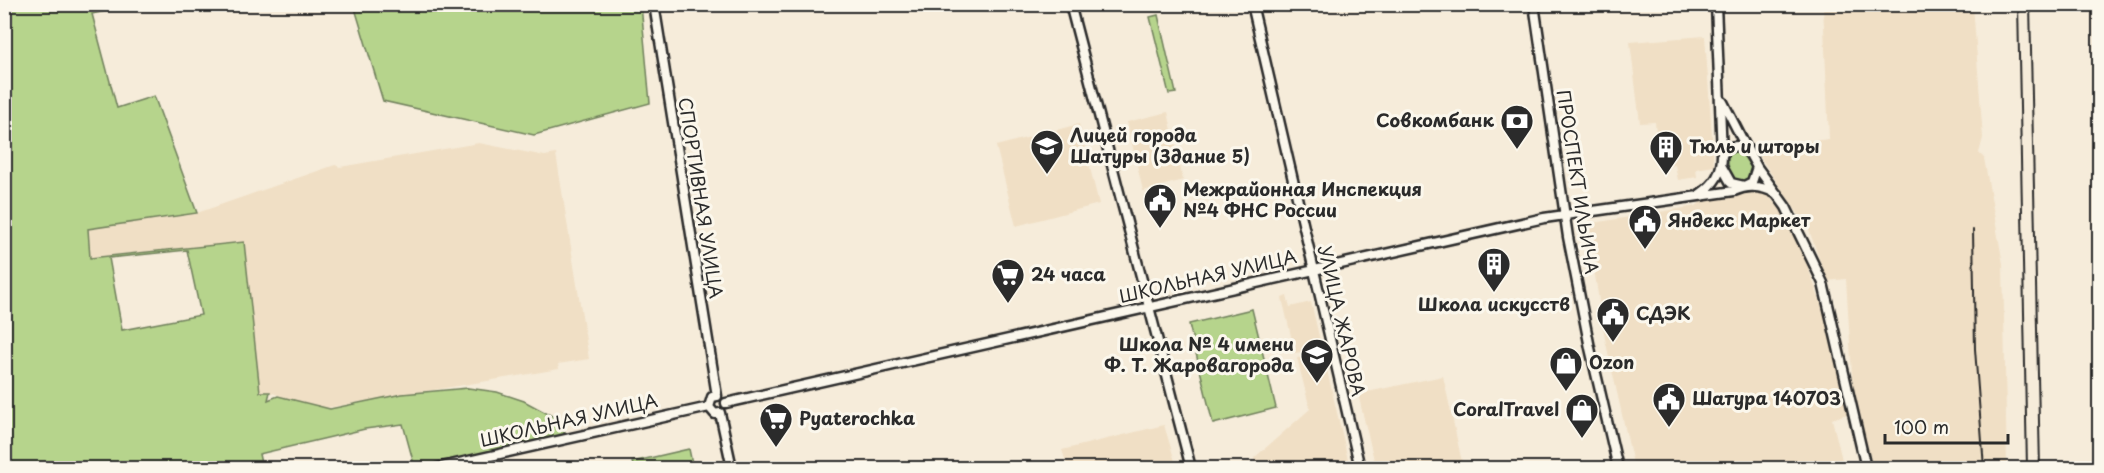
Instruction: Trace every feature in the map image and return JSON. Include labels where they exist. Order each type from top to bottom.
[{"type":"street","name":"СПОРТИВНАЯ УЛИЦА","points":[[654,4],[717,396]]},
{"type":"street","points":[[1070,4],[1191,468]]},
{"type":"street","name":"УЛИЦА ЖАРОВА","points":[[1252,4],[1312,270],[1360,468]]},
{"type":"street","name":"ПРОСПЕКТ ИЛЬИЧА","points":[[1534,4],[1564,214],[1590,348],[1618,468]]},
{"type":"street","points":[[1716,4],[1722,167],[1731,183],[1768,189],[1777,194]]},
{"type":"street","points":[[1721,100],[1757,167],[1777,194],[1803,239],[1823,283],[1866,468]]},
{"type":"street","points":[[1722,155],[1728,147],[1735,145],[1746,147]]},
{"type":"street","points":[[1700,195],[1710,187],[1722,167]]},
{"type":"street","points":[[1744,186],[1752,182],[1757,167]]},
{"type":"street","name":"ШКОЛЬНАЯ УЛИЦА","points":[[726,403],[1564,214],[1734,191],[1744,186]]},
{"type":"street","points":[[717,396],[726,403],[726,407],[720,413],[715,414],[709,407],[709,402],[717,396]]},
{"type":"street","name":"ШКОЛЬНАЯ УЛИЦА","points":[[437,468],[709,407]]},
{"type":"street","points":[[720,413],[732,468]]},
{"type":"shaded area","points":[[1823,5],[1973,5],[1983,138],[1979,153],[1984,158],[2003,264],[2007,468],[1873,468],[1853,391],[1846,279],[1827,281],[1809,230],[1754,148],[1829,139]]},
{"type":"shaded area","points":[[1705,36],[1714,166],[1696,169],[1697,177],[1678,180],[1675,165],[1659,167],[1655,122],[1640,123],[1630,42]]},
{"type":"shaded area","points":[[1168,112],[1183,180],[1143,191],[1127,122]]},
{"type":"shaded area","name":"Лицей города Шатуры (Здание 5)","points":[[1079,124],[1099,204],[1016,226],[996,146]]},
{"type":"shaded area","points":[[479,143],[545,156],[556,154],[589,359],[558,364],[559,369],[326,408],[300,403],[270,392],[260,392],[244,242],[90,258],[88,229],[197,213],[335,165],[340,167]]},
{"type":"shaded area","points":[[1764,191],[1780,209],[1798,240],[1828,323],[1850,413],[1832,419],[1844,468],[1634,468],[1605,339],[1587,224],[1696,206],[1707,197]]},
{"type":"shaded area","name":"Школа № 4 имени Ф. Т. Жаровагорода","points":[[1287,296],[1290,307],[1311,302],[1350,468],[1256,468],[1254,458],[1310,409],[1297,358],[1302,357],[1301,352],[1295,353],[1282,298]]},
{"type":"shaded area","points":[[1443,376],[1462,462],[1433,468],[1376,468],[1358,394]]},
{"type":"shaded area","points":[[1164,425],[1177,468],[1068,468],[1062,450]]},
{"type":"green space","points":[[531,4],[533,10],[548,4],[641,5],[650,103],[534,135],[383,101],[354,5]]},
{"type":"green space","points":[[4,5],[132,5],[92,14],[117,108],[154,96],[197,213],[88,229],[90,258],[244,242],[260,392],[270,392],[268,400],[278,396],[330,409],[402,394],[468,388],[497,392],[524,401],[554,417],[568,438],[437,468],[415,468],[403,424],[365,429],[259,454],[262,468],[5,468]],"holes":[[[187,250],[201,315],[122,330],[109,258]]]},
{"type":"green space","points":[[1158,15],[1176,93],[1169,94],[1150,17]]},
{"type":"green space","points":[[1738,149],[1752,168],[1747,179],[1741,182],[1729,177],[1730,152]]},
{"type":"green space","points":[[1252,309],[1276,408],[1213,424],[1189,324]]},
{"type":"green space","points":[[689,449],[693,468],[634,468],[632,462]]},
{"type":"railway","points":[[2018,4],[2027,468]]},
{"type":"railway","points":[[2030,4],[2040,468]]},
{"type":"railway","points":[[1973,230],[1975,349],[1984,468]]},
{"type":"place","name":"Совкомбанк","points":[[1517,150]]},
{"type":"place","name":"Лицей города Шатуры (Здание 5)","points":[[1047,175]]},
{"type":"place","name":"Тюль и шторы","points":[[1666,176]]},
{"type":"place","name":"Межрайонная Инспекция №4 ФНС России","points":[[1160,229]]},
{"type":"place","name":"Яндекс Маркет","points":[[1645,250]]},
{"type":"place","name":"Школа искусств","points":[[1494,293]]},
{"type":"place","name":"24 часа","points":[[1008,304]]},
{"type":"place","name":"СДЭК","points":[[1613,343]]},
{"type":"place","name":"Школа № 4 имени Ф. Т. Жаровагорода","points":[[1317,384]]},
{"type":"place","name":"Ozon","points":[[1566,392]]},
{"type":"place","name":"Шатура 140703","points":[[1669,428]]},
{"type":"place","name":"CoralTravel","points":[[1582,439]]},
{"type":"place","name":"Pyaterochka","points":[[776,448]]}]
